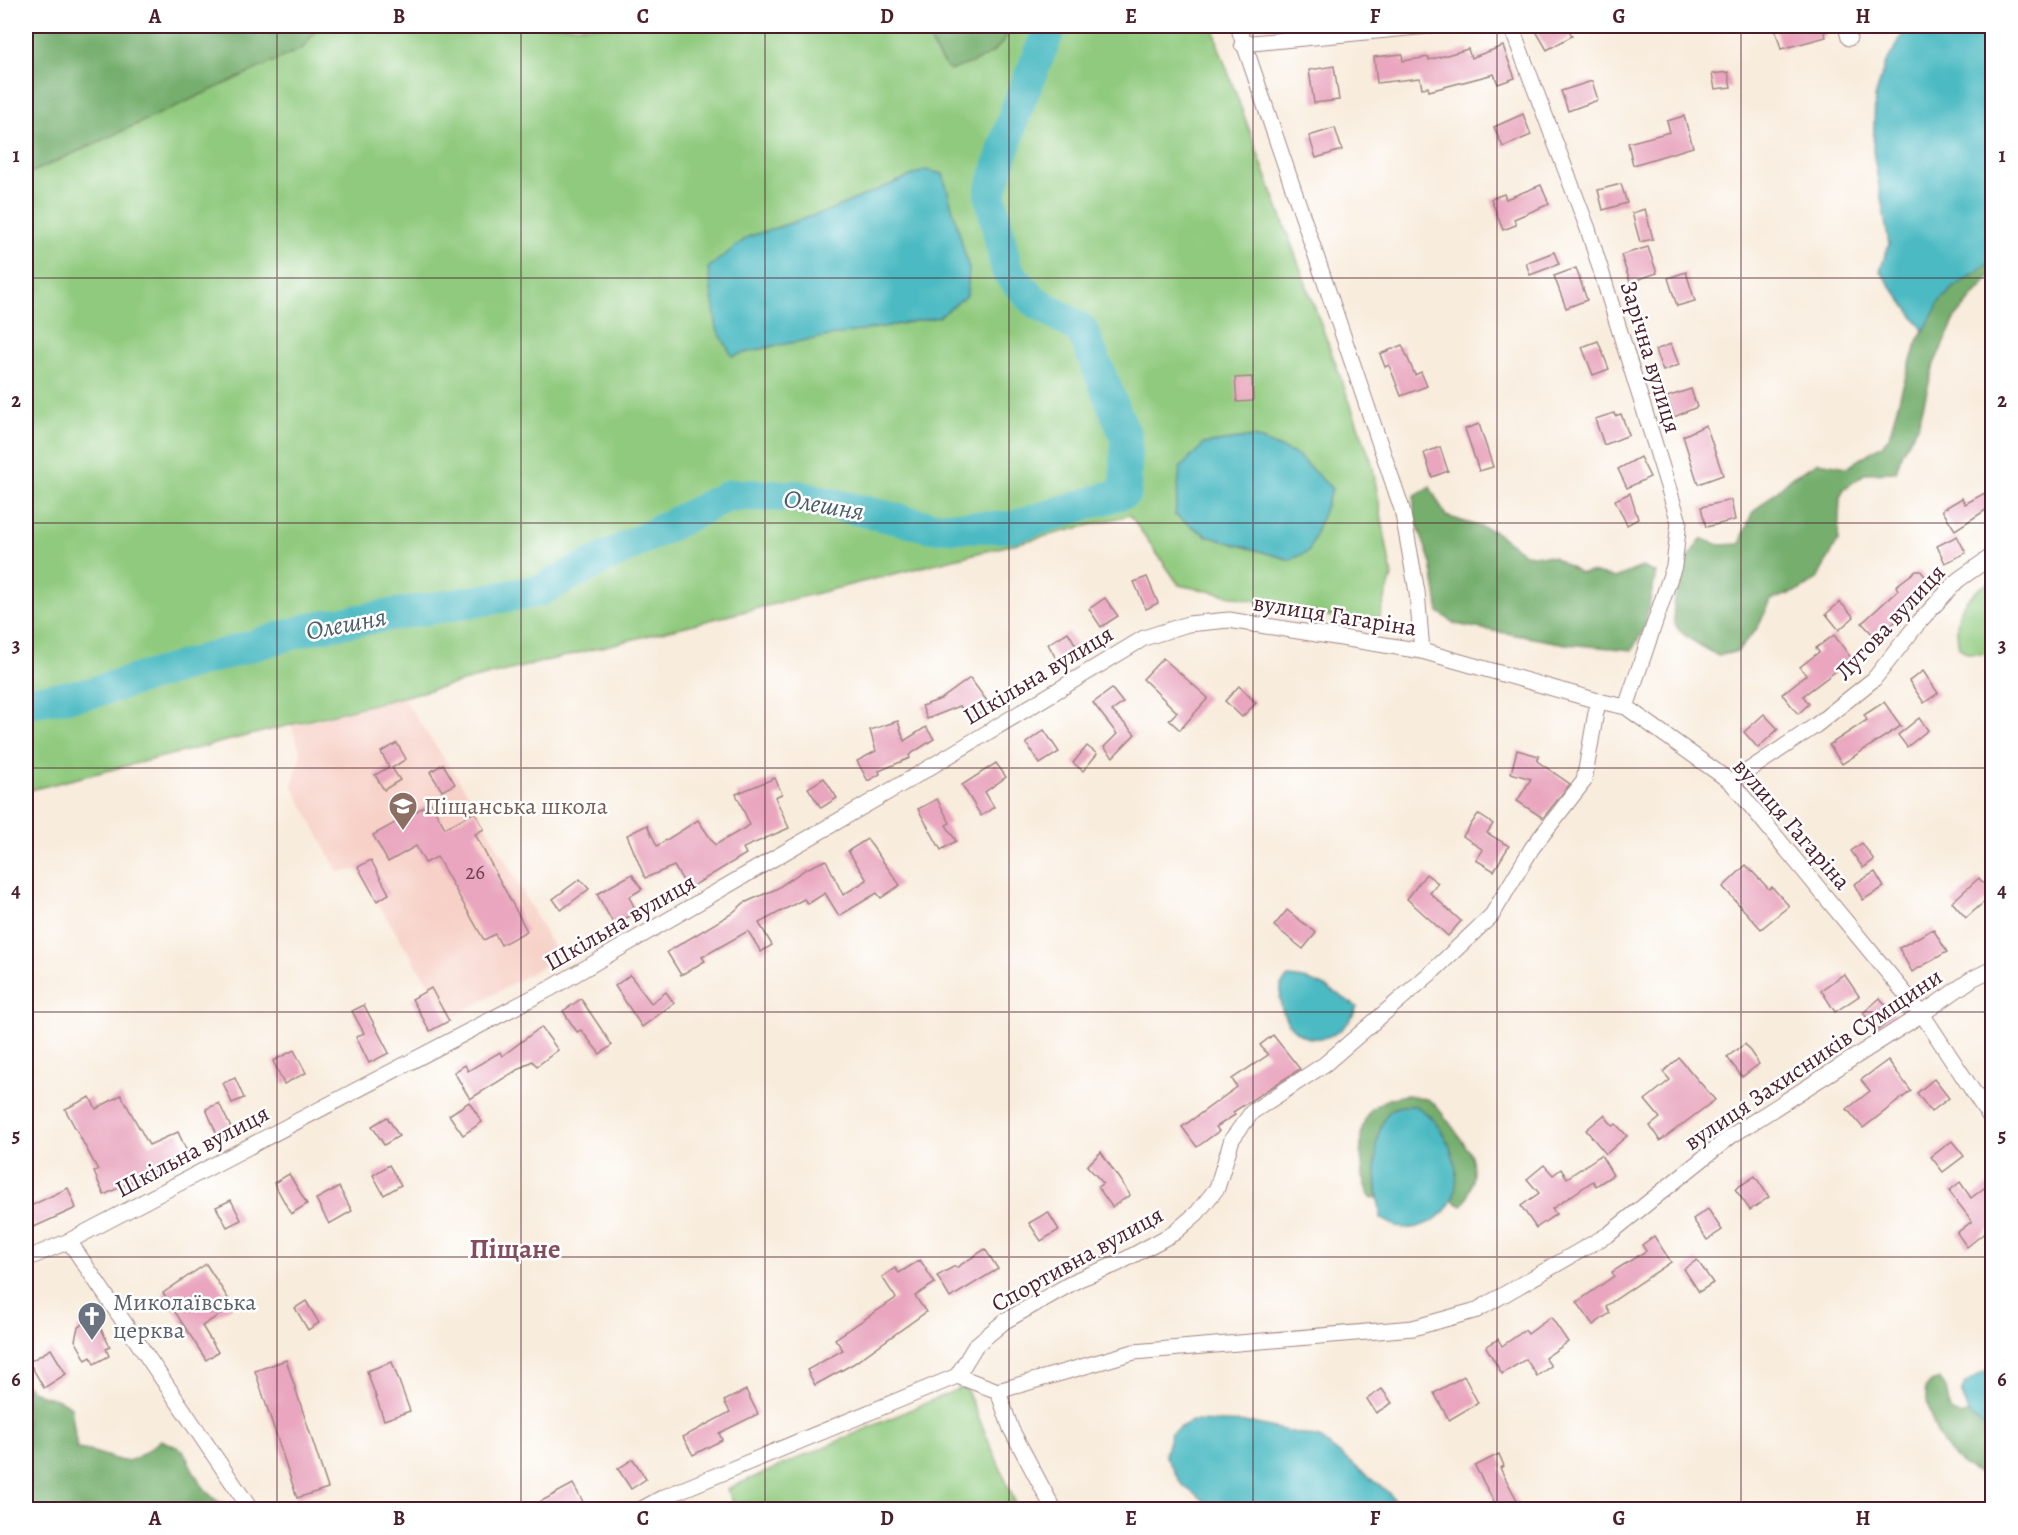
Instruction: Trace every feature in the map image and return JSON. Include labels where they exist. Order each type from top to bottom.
[{"type":"street","points":[[1238,26],[1242,44],[1402,509],[1418,592],[1422,651]]},
{"type":"street","points":[[1242,44],[1428,26]]},
{"type":"street","name":"Зарічна вулиця","points":[[1511,26],[1588,229],[1678,522],[1674,566],[1626,706]]},
{"type":"street","name":"Лугова вулиця","points":[[1731,782],[1815,726],[1874,679],[1919,622],[1958,580],[1992,556]]},
{"type":"street","name":"вулиця Гагаріна","points":[[1229,620],[1422,651],[1598,701],[1626,706],[1731,782],[1922,1014],[1992,1120]]},
{"type":"street","name":"Шкільна вулиця","points":[[26,1258],[69,1241],[553,987],[912,778],[1144,638],[1188,624],[1229,620]]},
{"type":"street","name":"Спортивна вулиця","points":[[957,1376],[976,1345],[1005,1321],[1079,1278],[1117,1264],[1174,1233],[1197,1213],[1217,1188],[1232,1139],[1252,1112],[1326,1064],[1433,971],[1492,915],[1532,848],[1584,781],[1598,701]]},
{"type":"street","name":"вулиця Захисників Сумщини","points":[[998,1391],[1134,1352],[1413,1328],[1477,1310],[1609,1234],[1731,1136],[1922,1014],[1972,979],[1992,969]]},
{"type":"street","points":[[69,1241],[251,1509]]},
{"type":"street","points":[[639,1509],[665,1504],[957,1376],[998,1391],[1011,1429],[1054,1509]]},
{"type":"shaded area","name":"Піщанська школа","points":[[403,698],[467,792],[559,957],[451,1019],[356,870],[338,872],[292,785],[301,754],[292,727]]},
{"type":"green space","points":[[26,26],[319,26],[303,48],[26,175]]},
{"type":"green space","points":[[319,26],[929,26],[932,46],[943,63],[1008,34],[1010,26],[1214,26],[1218,45],[1372,463],[1392,576],[1377,626],[1179,585],[1130,515],[26,791],[26,175],[302,48]],"holes":[[[825,212],[773,346],[732,356],[748,237]],[[1254,437],[1297,455],[1291,560],[1207,536],[1175,515],[1204,444]]]},
{"type":"green space","points":[[929,26],[1010,26],[1002,43],[987,56],[950,70],[935,50],[930,39]]},
{"type":"green space","points":[[1992,261],[1992,275],[1956,317],[1934,364],[1918,426],[1902,452],[1896,472],[1866,473],[1844,489],[1840,498],[1838,541],[1817,579],[1800,590],[1771,600],[1758,627],[1738,651],[1718,656],[1683,634],[1675,622],[1675,598],[1689,557],[1701,539],[1720,545],[1740,544],[1752,513],[1792,477],[1819,462],[1847,467],[1882,445],[1889,437],[1909,365],[1932,313],[1952,289]]},
{"type":"green space","points":[[1430,487],[1446,516],[1494,531],[1525,554],[1553,557],[1580,573],[1591,572],[1615,578],[1642,567],[1656,573],[1644,629],[1632,650],[1566,644],[1455,624],[1439,612],[1431,563],[1414,515],[1414,496]]},
{"type":"green space","points":[[1992,581],[1992,655],[1967,653],[1959,647],[1957,625],[1959,615],[1967,600]]},
{"type":"green space","points":[[1406,1095],[1423,1098],[1433,1103],[1452,1126],[1471,1156],[1472,1182],[1462,1206],[1453,1201],[1457,1172],[1376,1160],[1377,1198],[1371,1198],[1368,1194],[1364,1181],[1361,1148],[1363,1125],[1373,1108],[1381,1102]]},
{"type":"green space","points":[[1940,1379],[1946,1388],[1950,1411],[1960,1416],[1968,1413],[1992,1433],[1992,1478],[1977,1473],[1954,1457],[1937,1433],[1925,1389],[1931,1382]]},
{"type":"green space","points":[[26,1385],[37,1393],[60,1400],[71,1407],[77,1449],[120,1461],[128,1461],[161,1440],[183,1450],[206,1491],[229,1509],[26,1509]]},
{"type":"green space","points":[[965,1386],[1018,1509],[736,1509],[727,1489]]},
{"type":"water","points":[[1907,26],[1992,26],[1992,261],[1955,286],[1940,301],[1924,331],[1880,271],[1889,244],[1873,151],[1875,98],[1884,67]]},
{"type":"water","points":[[925,170],[943,174],[969,269],[967,295],[939,317],[773,346],[732,356],[717,329],[708,268],[748,237],[825,212]]},
{"type":"water","points":[[1254,437],[1297,455],[1332,489],[1309,551],[1291,560],[1207,536],[1175,515],[1180,468],[1204,444]]},
{"type":"water","points":[[1288,977],[1317,983],[1357,1007],[1350,1020],[1330,1036],[1307,1037],[1297,1032],[1288,1023],[1281,1003],[1281,985]]},
{"type":"water","points":[[1401,1106],[1416,1106],[1441,1130],[1450,1147],[1455,1164],[1456,1182],[1453,1199],[1443,1213],[1421,1226],[1403,1228],[1392,1225],[1381,1218],[1376,1177],[1377,1144],[1385,1117],[1393,1109]]},
{"type":"water","points":[[1983,1372],[1992,1373],[1992,1433],[1968,1413],[1961,1393],[1965,1384]]},
{"type":"water","points":[[1191,1421],[1252,1423],[1319,1438],[1389,1493],[1402,1509],[1216,1509],[1182,1485],[1165,1455],[1171,1433]]},
{"type":"building","points":[[1533,26],[1567,26],[1572,36],[1547,50]]},
{"type":"building","points":[[1823,26],[1826,37],[1781,49],[1775,28]]},
{"type":"building","points":[[1503,46],[1515,78],[1498,84],[1494,74],[1429,91],[1428,87],[1422,88],[1420,78],[1377,83],[1374,57],[1402,54],[1403,61],[1429,57],[1429,60],[1468,49],[1471,58]]},
{"type":"building","points":[[1334,66],[1339,100],[1314,103],[1309,70]]},
{"type":"building","points":[[1728,72],[1731,87],[1715,89],[1712,74]]},
{"type":"building","points":[[1592,81],[1598,100],[1568,111],[1561,91]]},
{"type":"building","points":[[1523,114],[1531,135],[1503,147],[1494,127]]},
{"type":"building","points":[[1684,116],[1693,147],[1633,165],[1628,143],[1670,132],[1667,121]]},
{"type":"building","points":[[1335,128],[1342,150],[1316,158],[1309,136]]},
{"type":"building","points":[[1621,184],[1627,203],[1603,210],[1598,190]]},
{"type":"building","points":[[1541,185],[1549,204],[1514,219],[1516,225],[1503,230],[1491,199],[1504,194],[1506,199]]},
{"type":"building","points":[[1645,209],[1653,239],[1640,242],[1632,213]]},
{"type":"building","points":[[1648,247],[1657,273],[1630,282],[1621,255]]},
{"type":"building","points":[[1554,252],[1559,264],[1530,275],[1526,263]]},
{"type":"building","points":[[1576,268],[1587,300],[1566,308],[1554,276]]},
{"type":"building","points":[[1686,272],[1695,301],[1677,306],[1668,278]]},
{"type":"building","points":[[1598,341],[1609,369],[1593,375],[1582,347]]},
{"type":"building","points":[[1671,344],[1679,365],[1663,371],[1655,350]]},
{"type":"building","points":[[1402,345],[1415,375],[1421,372],[1427,386],[1401,396],[1389,365],[1385,367],[1380,354]]},
{"type":"building","points":[[1252,377],[1253,401],[1237,402],[1235,378]]},
{"type":"building","points":[[1691,389],[1697,407],[1674,417],[1667,397]]},
{"type":"building","points":[[1614,413],[1615,416],[1621,414],[1629,435],[1604,445],[1595,419]]},
{"type":"building","points":[[1479,424],[1493,467],[1479,471],[1465,429]]},
{"type":"building","points":[[1706,425],[1723,475],[1698,484],[1683,436]]},
{"type":"building","points":[[1440,447],[1448,471],[1432,477],[1424,453]]},
{"type":"building","points":[[1640,457],[1650,477],[1627,488],[1618,469]]},
{"type":"building","points":[[1992,489],[1992,506],[1955,530],[1942,510],[1962,498],[1965,504]]},
{"type":"building","points":[[1630,493],[1638,519],[1627,525],[1615,500]]},
{"type":"building","points":[[1731,500],[1735,520],[1706,527],[1701,507]]},
{"type":"building","points":[[1957,536],[1966,553],[1945,563],[1937,546]]},
{"type":"building","points":[[1916,571],[1921,571],[1933,587],[1895,617],[1897,620],[1877,639],[1862,623],[1898,590],[1896,586]]},
{"type":"building","points":[[1147,577],[1158,603],[1146,609],[1134,582]]},
{"type":"building","points":[[1105,598],[1118,616],[1101,627],[1089,609]]},
{"type":"building","points":[[1840,602],[1854,617],[1839,630],[1826,614]]},
{"type":"building","points":[[1068,632],[1078,649],[1058,662],[1048,644]]},
{"type":"building","points":[[1834,635],[1852,659],[1803,696],[1809,704],[1798,714],[1782,694],[1806,675],[1800,667],[1819,652],[1816,648]]},
{"type":"building","points":[[1163,658],[1208,698],[1180,730],[1169,720],[1177,712],[1143,679]]},
{"type":"building","points":[[1923,671],[1938,693],[1924,703],[1909,681]]},
{"type":"building","points":[[970,678],[990,705],[971,720],[960,706],[927,719],[922,706],[941,699]]},
{"type":"building","points":[[1239,686],[1256,703],[1242,717],[1225,701]]},
{"type":"building","points":[[1112,689],[1123,703],[1112,711],[1135,734],[1113,757],[1104,747],[1117,734],[1093,703]]},
{"type":"building","points":[[1884,702],[1901,726],[1842,764],[1829,745],[1867,720],[1864,715]]},
{"type":"building","points":[[1764,714],[1778,729],[1758,748],[1744,732]]},
{"type":"building","points":[[1919,718],[1928,730],[1907,747],[1898,735]]},
{"type":"building","points":[[898,721],[904,741],[926,727],[934,739],[909,755],[910,758],[879,771],[880,774],[868,781],[857,761],[876,751],[870,730]]},
{"type":"building","points":[[1044,730],[1059,752],[1040,764],[1026,743]]},
{"type":"building","points":[[397,743],[406,759],[392,768],[400,780],[384,790],[375,775],[389,767],[381,752]]},
{"type":"building","points":[[1087,746],[1097,754],[1083,771],[1073,763]]},
{"type":"building","points":[[1517,750],[1539,756],[1537,761],[1570,784],[1543,818],[1517,801],[1531,779],[1511,773]]},
{"type":"building","points":[[996,763],[1006,777],[985,792],[994,807],[981,816],[962,785]]},
{"type":"building","points":[[443,764],[455,784],[442,791],[430,772]]},
{"type":"building","points":[[775,778],[782,794],[775,797],[789,828],[743,848],[746,854],[688,889],[674,866],[645,878],[627,835],[647,825],[657,846],[698,820],[715,845],[750,825],[736,794]]},
{"type":"building","points":[[824,778],[837,798],[821,808],[808,788]]},
{"type":"building","points":[[937,799],[950,823],[946,825],[956,841],[941,850],[918,809]]},
{"type":"building","points":[[431,803],[445,828],[475,812],[484,829],[475,834],[527,931],[501,945],[495,934],[484,940],[437,857],[425,863],[416,846],[388,862],[373,835]]},
{"type":"building","points":[[1478,814],[1493,824],[1487,833],[1509,846],[1494,871],[1476,860],[1483,850],[1463,836]]},
{"type":"building","points":[[867,839],[900,885],[881,898],[877,893],[839,916],[825,893],[808,904],[804,899],[759,923],[772,945],[761,952],[748,931],[702,957],[705,961],[681,975],[667,952],[731,914],[744,903],[776,889],[806,869],[826,860],[843,895],[867,880],[848,851]]},
{"type":"building","points":[[1862,843],[1874,860],[1863,868],[1851,851]]},
{"type":"building","points":[[371,860],[389,894],[377,901],[358,867]]},
{"type":"building","points":[[1746,865],[1769,889],[1772,887],[1789,906],[1761,929],[1723,887]]},
{"type":"building","points":[[1875,872],[1884,887],[1863,900],[1854,884]]},
{"type":"building","points":[[632,874],[642,889],[629,897],[637,912],[614,925],[597,894]]},
{"type":"building","points":[[1426,874],[1438,883],[1430,893],[1461,921],[1448,936],[1407,899]]},
{"type":"building","points":[[1979,878],[1992,895],[1966,918],[1952,902]]},
{"type":"building","points":[[580,879],[589,889],[561,910],[553,899]]},
{"type":"building","points":[[1287,910],[1316,933],[1303,949],[1274,926]]},
{"type":"building","points":[[1933,929],[1947,952],[1912,972],[1899,948]]},
{"type":"building","points":[[1844,974],[1859,996],[1835,1012],[1821,990]]},
{"type":"building","points":[[630,975],[651,1003],[666,992],[674,1003],[642,1027],[615,986]]},
{"type":"building","points":[[431,988],[449,1021],[430,1031],[412,999]]},
{"type":"building","points":[[1880,998],[1895,1016],[1878,1030],[1863,1013]]},
{"type":"building","points":[[581,999],[612,1045],[600,1054],[581,1030],[577,1032],[563,1011]]},
{"type":"building","points":[[364,1005],[389,1053],[369,1063],[356,1037],[364,1033],[352,1011]]},
{"type":"building","points":[[541,1027],[558,1050],[537,1066],[532,1061],[470,1099],[454,1072],[465,1065],[468,1071],[500,1052],[502,1056]]},
{"type":"building","points":[[1273,1035],[1300,1069],[1233,1112],[1235,1115],[1216,1127],[1219,1131],[1197,1147],[1182,1127],[1237,1087],[1232,1079],[1268,1055],[1260,1045]]},
{"type":"building","points":[[1745,1044],[1759,1064],[1742,1077],[1727,1057]]},
{"type":"building","points":[[294,1050],[306,1073],[284,1084],[273,1061]]},
{"type":"building","points":[[1679,1058],[1715,1100],[1660,1141],[1650,1126],[1660,1118],[1645,1100],[1670,1080],[1663,1072]]},
{"type":"building","points":[[1888,1060],[1911,1091],[1863,1128],[1847,1109],[1870,1091],[1861,1080]]},
{"type":"building","points":[[235,1078],[244,1098],[232,1103],[223,1083]]},
{"type":"building","points":[[1934,1079],[1949,1098],[1931,1112],[1917,1093]]},
{"type":"building","points":[[121,1095],[149,1145],[178,1132],[188,1154],[104,1195],[94,1172],[98,1170],[65,1109],[90,1097],[96,1109]]},
{"type":"building","points":[[469,1102],[482,1122],[463,1135],[449,1115]]},
{"type":"building","points":[[219,1103],[233,1132],[219,1139],[206,1109]]},
{"type":"building","points":[[1604,1115],[1613,1126],[1616,1124],[1627,1136],[1606,1154],[1586,1130]]},
{"type":"building","points":[[387,1117],[399,1136],[384,1145],[372,1126]]},
{"type":"building","points":[[1952,1141],[1964,1156],[1943,1172],[1931,1157]]},
{"type":"building","points":[[1101,1152],[1130,1195],[1112,1207],[1098,1187],[1103,1183],[1087,1166]]},
{"type":"building","points":[[1601,1155],[1613,1175],[1596,1186],[1593,1181],[1552,1209],[1556,1214],[1536,1228],[1521,1206],[1539,1193],[1527,1179],[1544,1165],[1553,1175],[1561,1169],[1567,1178]]},
{"type":"building","points":[[389,1165],[401,1185],[384,1195],[373,1175]]},
{"type":"building","points":[[289,1174],[307,1204],[291,1214],[274,1183]]},
{"type":"building","points":[[1755,1176],[1769,1197],[1750,1210],[1735,1189]]},
{"type":"building","points":[[1960,1182],[1971,1198],[1992,1182],[1992,1227],[1967,1247],[1957,1233],[1972,1221],[1949,1191]]},
{"type":"building","points":[[339,1187],[352,1211],[329,1224],[316,1199]]},
{"type":"building","points":[[68,1188],[76,1208],[34,1227],[26,1208]]},
{"type":"building","points":[[231,1200],[241,1220],[227,1227],[216,1207]]},
{"type":"building","points":[[1708,1209],[1722,1230],[1707,1240],[1693,1219]]},
{"type":"building","points":[[1048,1212],[1059,1230],[1041,1241],[1029,1223]]},
{"type":"building","points":[[1654,1236],[1671,1262],[1606,1306],[1610,1313],[1593,1325],[1577,1302],[1614,1276],[1612,1272],[1646,1251],[1642,1245]]},
{"type":"building","points":[[985,1249],[998,1269],[950,1298],[937,1276],[955,1266],[956,1268]]},
{"type":"building","points":[[920,1260],[935,1283],[915,1296],[926,1312],[853,1364],[815,1385],[807,1370],[843,1350],[835,1339],[896,1298],[882,1277],[895,1268],[899,1273]]},
{"type":"building","points":[[1697,1260],[1713,1283],[1699,1292],[1684,1269]]},
{"type":"building","points":[[206,1264],[233,1306],[202,1326],[218,1352],[206,1360],[163,1293]]},
{"type":"building","points":[[306,1301],[319,1323],[308,1330],[295,1308]]},
{"type":"building","points":[[1551,1317],[1568,1342],[1545,1358],[1551,1366],[1537,1376],[1526,1359],[1502,1374],[1486,1347],[1498,1339],[1502,1346],[1525,1330],[1528,1334]]},
{"type":"building","name":"Миколаївська церква","points":[[87,1322],[99,1325],[110,1347],[106,1349],[109,1356],[94,1364],[91,1357],[86,1360],[75,1340],[78,1327]]},
{"type":"building","points":[[51,1349],[66,1374],[44,1388],[29,1362]]},
{"type":"building","points":[[286,1360],[328,1488],[297,1498],[255,1371]]},
{"type":"building","points":[[392,1362],[410,1411],[384,1420],[367,1371]]},
{"type":"building","points":[[1464,1376],[1478,1403],[1449,1420],[1434,1393]]},
{"type":"building","points":[[1382,1389],[1392,1403],[1376,1413],[1367,1399]]},
{"type":"building","points":[[746,1390],[758,1414],[719,1433],[722,1440],[693,1455],[683,1437],[730,1412],[724,1401]]},
{"type":"building","points":[[1499,1454],[1504,1466],[1500,1468],[1519,1504],[1509,1509],[1498,1509],[1475,1466]]},
{"type":"building","points":[[633,1459],[646,1479],[631,1489],[618,1469]]},
{"type":"building","points":[[573,1484],[587,1509],[527,1509]]},
{"type":"waterway","name":"Олешня","points":[[26,702],[91,693],[316,627],[539,591],[730,495],[798,496],[931,527],[1012,527],[1126,492],[1126,437],[1082,330],[1033,300],[1007,271],[990,194],[1016,110],[1051,26]]},
{"type":"place","name":"Піщанська школа","points":[[403,832]]},
{"type":"place","name":"Миколаївська церква","points":[[92,1342]]},
{"type":"district","name":"Піщане","points":[[515,1249]]}]
